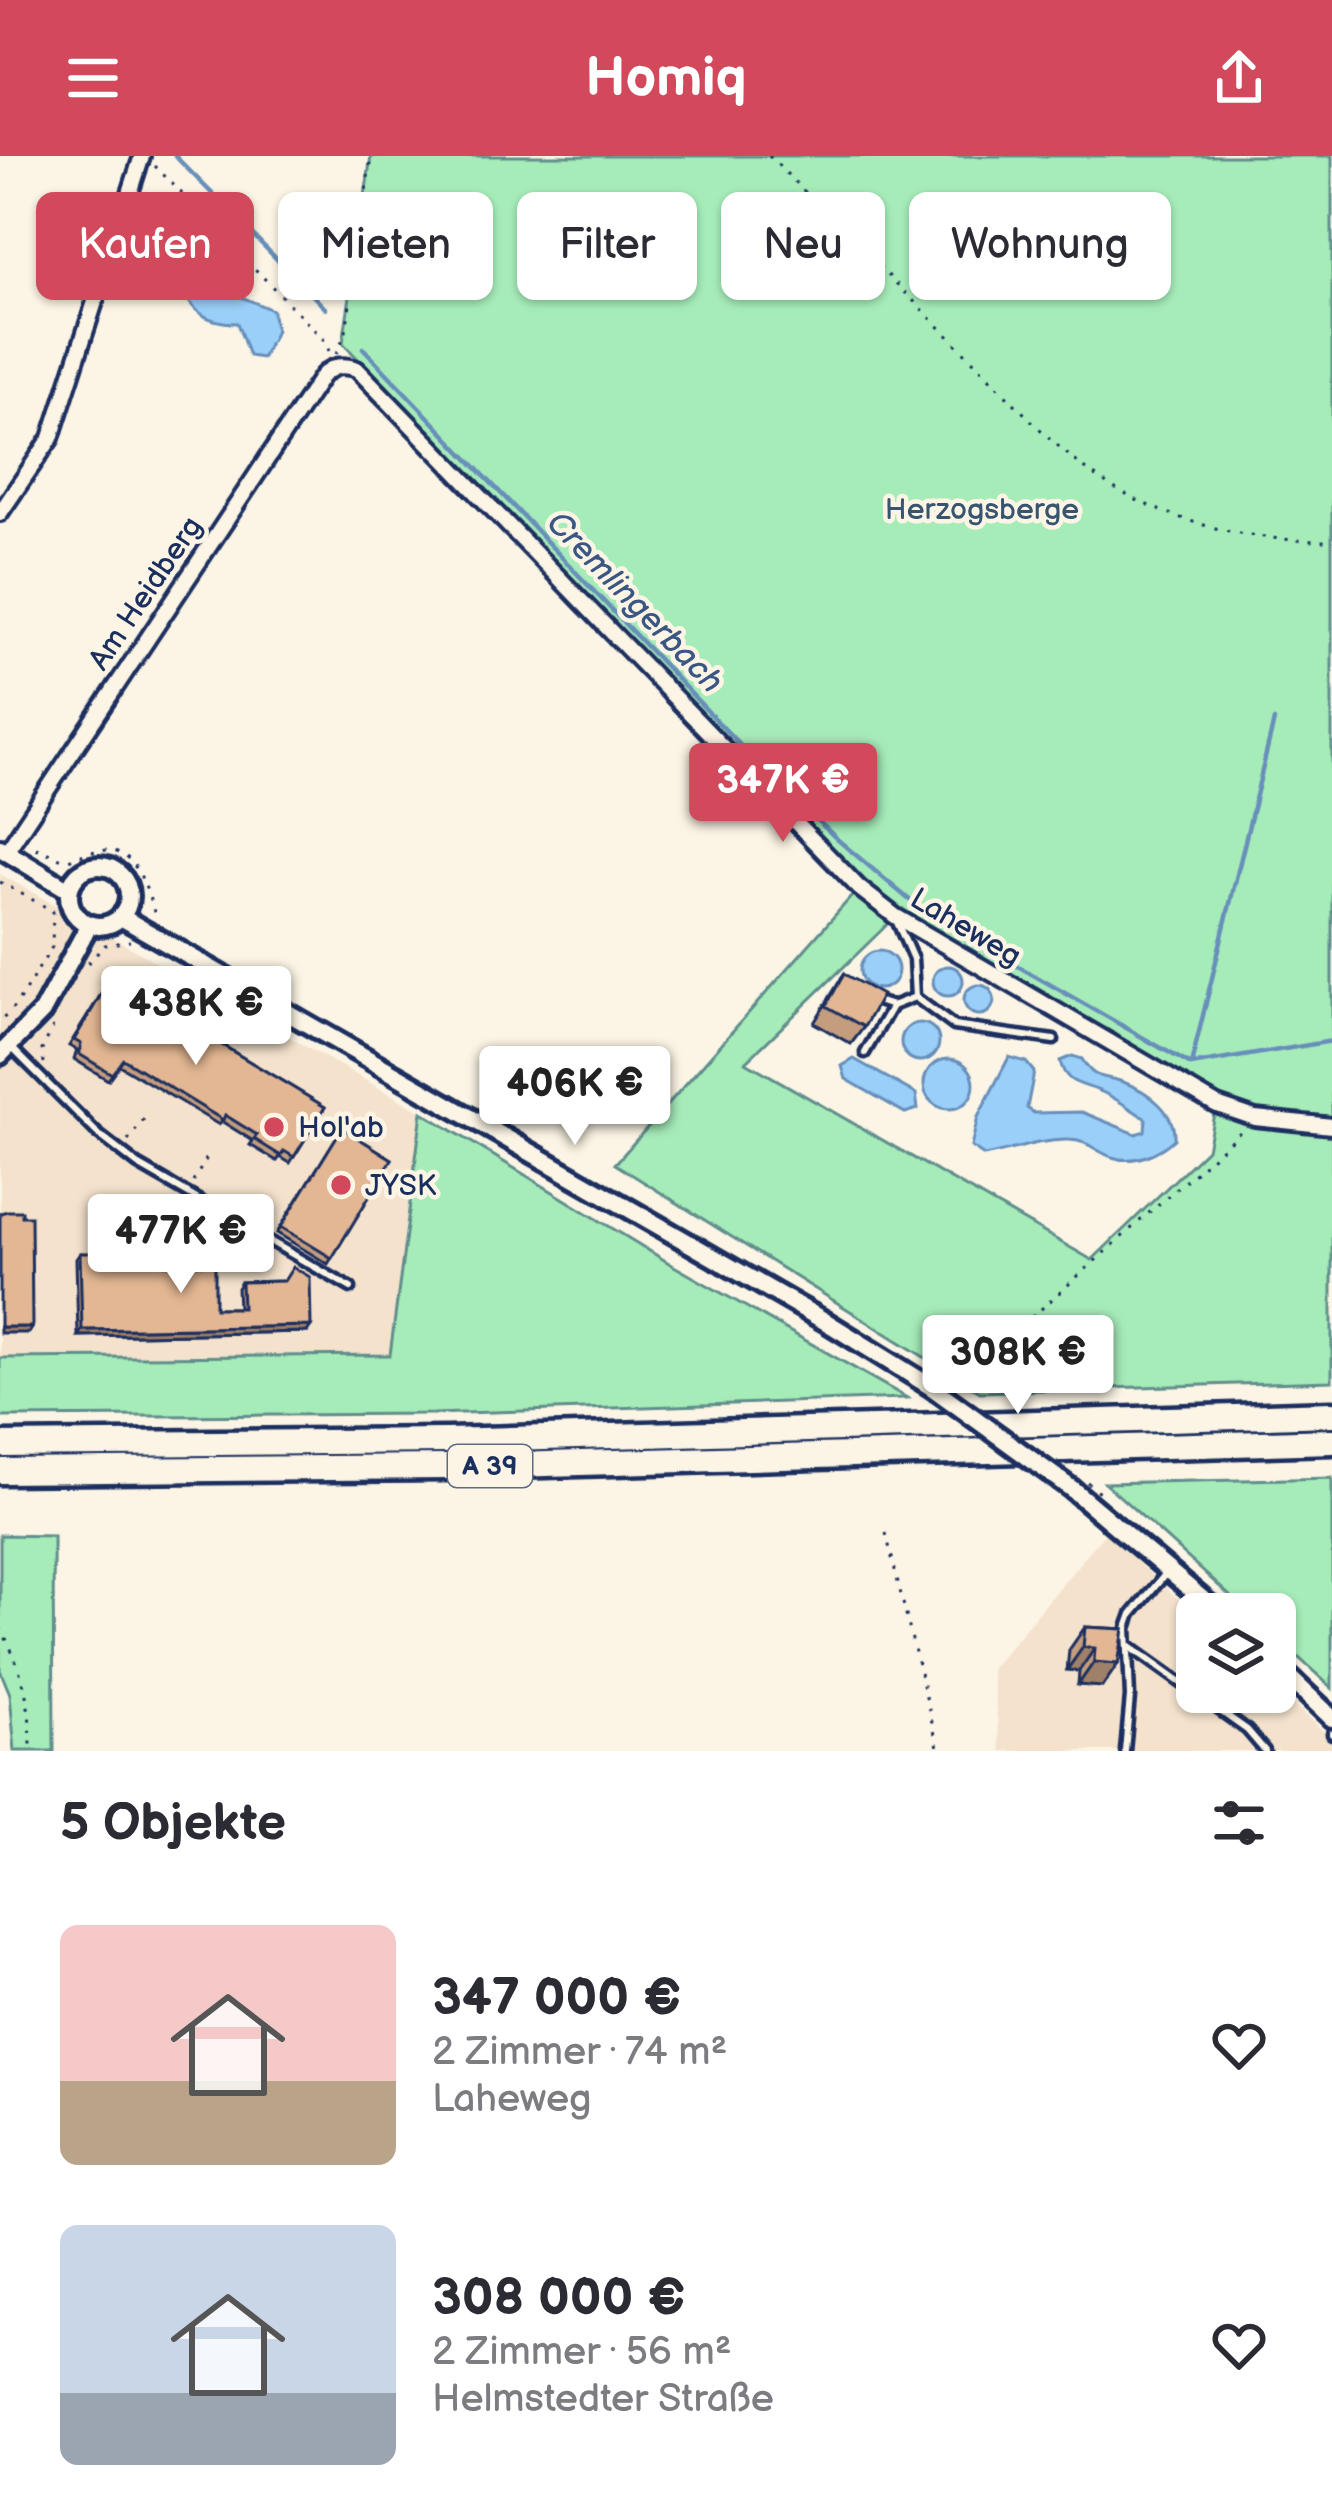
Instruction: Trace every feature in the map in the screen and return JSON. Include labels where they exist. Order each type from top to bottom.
[{"type":"highway","name":"A 39","points":[[0,1445],[447,1441],[1332,1414]]},
{"type":"highway","name":"A 39","points":[[0,1471],[446,1467],[1332,1441]]},
{"type":"street","points":[[0,513],[51,438],[144,156]]},
{"type":"street","name":"Am Heidberg","points":[[3,850],[322,376],[333,367]]},
{"type":"street","name":"Laheweg","points":[[333,367],[357,369],[843,872],[895,916],[1200,1095],[1255,1118],[1332,1126]]},
{"type":"street","points":[[3,850],[69,890]]},
{"type":"street","points":[[89,867],[113,869],[125,880],[130,895],[122,917],[106,926],[89,925],[73,911],[69,890],[76,876],[89,867]]},
{"type":"street","points":[[122,917],[829,1323],[933,1388],[1072,1489],[1197,1593]]},
{"type":"street","points":[[5,1051],[42,1012],[89,925]]},
{"type":"street","points":[[1296,1684],[1332,1718]]},
{"type":"lane","points":[[895,916],[913,959],[915,997]]},
{"type":"lane","points":[[865,996],[892,1006]]},
{"type":"lane","points":[[865,1053],[892,1006],[915,997]]},
{"type":"lane","points":[[915,997],[954,1026],[1054,1040]]},
{"type":"lane","points":[[5,1051],[118,1151],[351,1288]]},
{"type":"lane","points":[[1125,1751],[1130,1697],[1127,1628],[1132,1614],[1170,1569]]},
{"type":"lane","points":[[1129,1646],[1247,1730],[1265,1751]]},
{"type":"path","points":[[144,156],[324,340],[333,367]]},
{"type":"path","points":[[333,367],[346,332],[371,156]]},
{"type":"path","points":[[769,156],[1042,429],[1110,486],[1180,517],[1233,532],[1294,542],[1332,541]]},
{"type":"path","points":[[0,882],[52,911],[52,947],[0,1022]]},
{"type":"path","points":[[87,964],[105,945],[130,941],[156,954],[164,943]]},
{"type":"path","points":[[118,1151],[146,1116]]},
{"type":"path","points":[[1005,1341],[1255,1118]]},
{"type":"path","points":[[186,1194],[209,1154]]},
{"type":"path","points":[[886,1533],[939,1751]]},
{"type":"path","points":[[0,1627],[24,1676],[30,1701],[31,1751]]},
{"type":"shaded area","points":[[0,874],[422,1112],[390,1355],[0,1358]]},
{"type":"shaded area","points":[[1105,1533],[1176,1597],[1176,1713],[1296,1713],[1296,1706],[1332,1739],[1332,1751],[1001,1751],[991,1669]]},
{"type":"green space","name":"Herzogsberge","points":[[371,156],[1332,156],[1332,1381],[980,1392],[615,1164],[859,888],[343,343],[349,300],[493,300],[493,192],[366,192]],"holes":[[[895,917],[1216,1104],[1207,1149],[1092,1260],[746,1062]]]},
{"type":"green space","points":[[422,1112],[674,1266],[907,1398],[433,1414],[0,1417],[0,1358],[390,1355]]},
{"type":"green space","points":[[1332,1478],[1332,1688],[1296,1655],[1296,1593],[1227,1593],[1105,1483]]},
{"type":"green space","points":[[0,1535],[53,1536],[54,1751],[15,1751],[10,1694],[0,1670]]},
{"type":"water","points":[[188,300],[249,300],[272,310],[276,331],[262,358],[249,356],[237,323],[214,320]]},
{"type":"water","points":[[879,951],[892,957],[898,970],[892,983],[879,989],[866,983],[860,970],[866,957]]},
{"type":"water","points":[[948,966],[959,970],[963,981],[959,992],[948,996],[937,992],[933,981],[937,970]]},
{"type":"water","points":[[979,985],[990,989],[994,1000],[990,1011],[979,1015],[968,1011],[964,1000],[968,989]]},
{"type":"water","points":[[920,1023],[934,1028],[939,1042],[934,1056],[920,1061],[906,1056],[901,1042],[906,1028]]},
{"type":"water","points":[[1072,1056],[1082,1059],[1095,1074],[1151,1097],[1170,1120],[1174,1139],[1154,1153],[1129,1160],[1069,1140],[984,1156],[971,1147],[978,1117],[1009,1057],[1026,1062],[1034,1072],[1027,1108],[1034,1113],[1082,1112],[1136,1134],[1145,1131],[1146,1119],[1067,1076],[1060,1061]]},
{"type":"water","points":[[854,1059],[916,1094],[918,1109],[905,1113],[846,1079],[842,1066]]},
{"type":"water","points":[[949,1059],[967,1066],[974,1084],[967,1102],[949,1109],[931,1102],[924,1084],[931,1066]]},
{"type":"building","points":[[844,974],[882,995],[864,1027],[826,1006]]},
{"type":"building","points":[[111,978],[325,1107],[294,1157],[284,1151],[281,1156],[225,1115],[223,1120],[123,1059],[112,1074],[79,1054],[81,1044],[74,1040]]},
{"type":"building","name":"JYSK","points":[[342,1128],[392,1159],[332,1258],[281,1227]]},
{"type":"building","points":[[0,1213],[31,1216],[32,1327],[0,1327]]},
{"type":"building","points":[[165,1252],[165,1264],[215,1264],[215,1308],[242,1308],[241,1282],[284,1281],[293,1267],[310,1277],[311,1326],[82,1330],[80,1253]]},
{"type":"building","points":[[1085,1627],[1124,1629],[1118,1664],[1094,1662],[1095,1648],[1083,1647]]},
{"type":"waterway","name":"Cremlingerbach","points":[[175,156],[326,309]]},
{"type":"waterway","name":"Cremlingerbach","points":[[363,348],[755,761],[925,913],[1191,1065],[1332,1041]]},
{"type":"waterway","points":[[1191,1065],[1274,721]]},
{"type":"place","name":"Hol'ab","points":[[274,1127]]},
{"type":"place","name":"JYSK","points":[[341,1185]]}]
